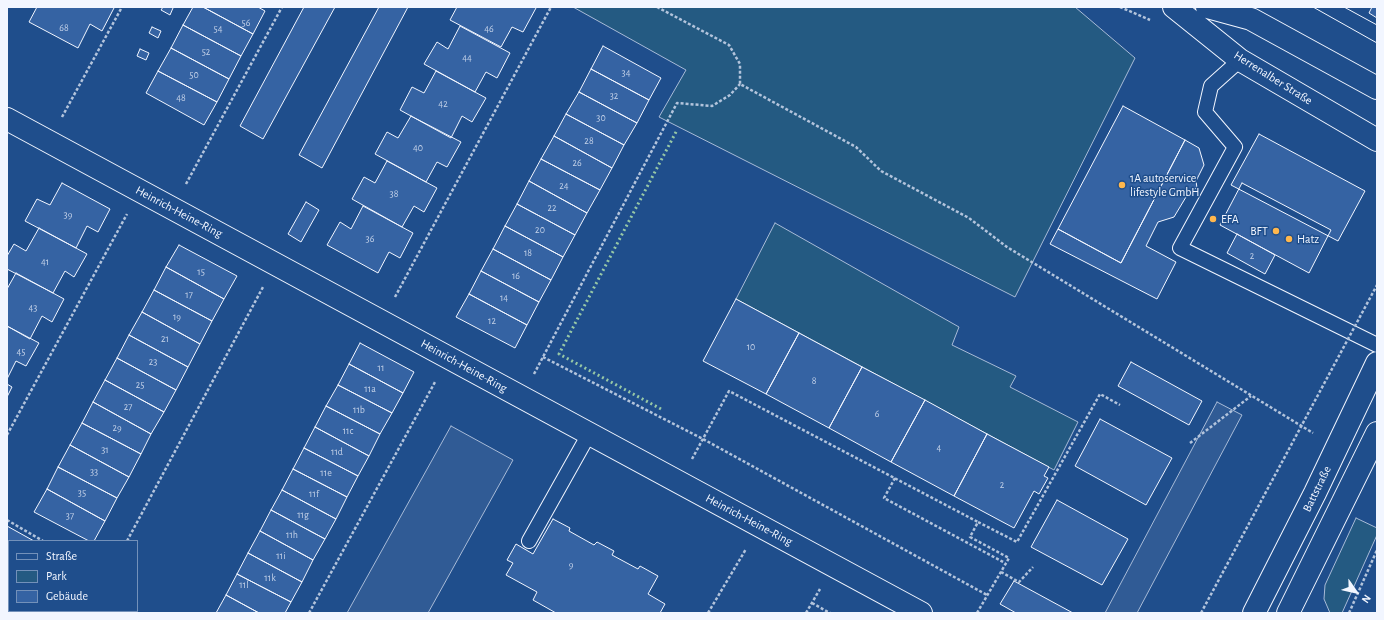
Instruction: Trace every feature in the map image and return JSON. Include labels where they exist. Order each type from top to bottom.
[{"type":"street","name":"Herrenalber Straße","points":[[1174,7],[1240,60],[1377,140]]},
{"type":"street","points":[[1207,7],[1251,19],[1377,88]]},
{"type":"street","name":"Heinrich-Heine-Ring","points":[[7,119],[921,613]]},
{"type":"street","name":"Battstraße","points":[[1258,606],[1338,447],[1377,362]]},
{"type":"street","points":[[1258,606],[1289,613],[1377,433]]},
{"type":"lane","points":[[1240,60],[1212,86],[1205,112],[1235,147],[1180,248],[1377,345]]},
{"type":"lane","points":[[529,541],[589,434]]},
{"type":"path","points":[[48,142],[122,7]]},
{"type":"path","points":[[173,209],[282,7]]},
{"type":"path","points":[[396,295],[551,7]]},
{"type":"path","points":[[521,397],[677,103],[712,106],[730,96],[740,84],[740,64],[729,45],[657,7]]},
{"type":"path","points":[[740,84],[856,147],[881,171],[969,218],[1007,247],[1251,396],[1338,447]]},
{"type":"path","points":[[7,435],[140,191]]},
{"type":"path","points":[[1201,613],[1377,285]]},
{"type":"path","points":[[128,540],[254,302]]},
{"type":"path","points":[[309,613],[449,357]]},
{"type":"path","points":[[542,357],[703,440],[986,596]]},
{"type":"path","points":[[703,440],[729,392],[1017,542],[1100,394],[1120,405]]},
{"type":"path","points":[[1190,443],[1251,396]]},
{"type":"path","points":[[895,478],[884,498],[1005,564]]},
{"type":"path","points":[[7,520],[41,540]]},
{"type":"path","points":[[978,522],[970,536],[1009,558],[986,596],[978,613]]},
{"type":"path","points":[[708,613],[760,526]]},
{"type":"path","points":[[1349,613],[1377,550]]},
{"type":"path","points":[[1000,572],[1018,582],[1033,567]]},
{"type":"path","points":[[806,613],[812,603],[830,613]]},
{"type":"green space","points":[[573,7],[1075,7],[1135,58],[1015,297],[659,117],[686,70]]},
{"type":"green space","points":[[775,223],[959,327],[952,345],[1016,376],[1010,387],[1078,422],[1054,470],[736,299]]},
{"type":"green space","points":[[1356,518],[1377,528],[1377,535],[1342,613],[1330,613],[1324,599],[1325,585]]},
{"type":"shaded area","points":[[1217,402],[1242,415],[1137,613],[1105,613]]},
{"type":"shaded area","points":[[451,426],[513,460],[428,613],[347,613]]},
{"type":"building","points":[[37,7],[114,8],[102,31],[90,24],[78,48],[29,22]]},
{"type":"building","points":[[163,7],[173,8],[170,15],[161,10]]},
{"type":"building","points":[[193,7],[203,7],[253,34],[241,56],[183,25]]},
{"type":"building","points":[[203,7],[258,7],[265,11],[253,34]]},
{"type":"building","points":[[304,7],[335,7],[263,139],[240,126]]},
{"type":"building","points":[[379,7],[408,7],[322,168],[299,155]]},
{"type":"building","points":[[457,7],[536,8],[523,32],[512,27],[501,47],[450,20]]},
{"type":"building","points":[[1372,7],[1377,7],[1377,18],[1369,13]]},
{"type":"building","points":[[183,25],[241,56],[229,79],[171,48]]},
{"type":"building","points":[[460,26],[510,53],[497,78],[486,72],[475,92],[424,64],[437,42],[448,49]]},
{"type":"building","points":[[152,27],[161,31],[158,38],[149,33]]},
{"type":"building","points":[[603,46],[661,78],[649,100],[591,69]]},
{"type":"building","points":[[171,48],[229,79],[217,102],[158,71]]},
{"type":"building","points":[[140,49],[149,53],[146,60],[137,56]]},
{"type":"building","points":[[591,69],[649,100],[637,123],[579,92]]},
{"type":"building","points":[[158,71],[217,102],[204,125],[146,93]]},
{"type":"building","points":[[436,71],[486,98],[472,122],[462,116],[451,138],[400,110],[412,87],[424,93]]},
{"type":"building","points":[[579,92],[637,123],[624,145],[566,114]]},
{"type":"building","name":"1A autoservice lifestyle GmbH","points":[[1123,106],[1185,140],[1121,263],[1058,229]]},
{"type":"building","points":[[566,114],[624,145],[612,168],[554,136]]},
{"type":"building","points":[[411,116],[461,142],[447,167],[437,162],[426,182],[375,154],[387,132],[398,138]]},
{"type":"building","points":[[1259,134],[1365,191],[1338,241],[1231,185]]},
{"type":"building","points":[[554,136],[612,168],[600,190],[541,159]]},
{"type":"building","points":[[1185,140],[1199,148],[1204,165],[1196,181],[1197,188],[1189,192],[1174,217],[1158,222],[1146,246],[1176,262],[1157,299],[1050,244],[1058,229],[1121,263]]},
{"type":"building","points":[[541,159],[600,190],[587,213],[529,181]]},
{"type":"building","points":[[387,161],[437,188],[424,212],[414,206],[402,227],[352,199],[364,177],[375,183]]},
{"type":"building","points":[[529,181],[587,213],[575,235],[517,204]]},
{"type":"building","points":[[62,183],[110,209],[98,232],[87,226],[76,248],[25,221],[37,199],[50,205]]},
{"type":"building","points":[[1242,183],[1331,230],[1309,273],[1220,225]]},
{"type":"building","points":[[306,202],[319,210],[301,242],[288,234]]},
{"type":"building","points":[[517,204],[575,235],[563,257],[505,226]]},
{"type":"building","points":[[363,206],[413,233],[400,258],[389,252],[378,273],[327,245],[340,222],[351,229]]},
{"type":"building","points":[[505,226],[563,257],[551,280],[493,249]]},
{"type":"building","points":[[39,228],[87,254],[74,277],[65,271],[53,293],[7,269],[7,256],[14,244],[26,251]]},
{"type":"building","points":[[1237,234],[1275,255],[1265,274],[1227,253]]},
{"type":"building","points":[[179,245],[237,276],[224,299],[166,267]]},
{"type":"building","points":[[493,249],[551,280],[539,302],[481,271]]},
{"type":"building","points":[[166,267],[224,299],[212,321],[154,290]]},
{"type":"building","points":[[481,271],[539,302],[527,325],[469,294]]},
{"type":"building","points":[[16,273],[64,299],[52,322],[42,316],[30,339],[7,326],[7,289]]},
{"type":"building","points":[[154,290],[212,321],[200,344],[142,312]]},
{"type":"building","points":[[469,294],[527,325],[515,348],[456,317]]},
{"type":"building","points":[[736,299],[799,333],[766,394],[703,361]]},
{"type":"building","points":[[142,312],[200,344],[188,367],[129,335]]},
{"type":"building","points":[[7,326],[39,343],[26,366],[16,361],[7,379]]},
{"type":"building","points":[[799,333],[862,367],[829,428],[766,394]]},
{"type":"building","points":[[129,335],[188,367],[176,390],[117,358]]},
{"type":"building","points":[[360,343],[414,372],[403,393],[349,364]]},
{"type":"building","points":[[117,358],[176,390],[164,412],[105,380]]},
{"type":"building","points":[[1131,362],[1202,401],[1189,425],[1118,386]]},
{"type":"building","points":[[349,364],[403,393],[392,413],[338,385]]},
{"type":"building","points":[[862,367],[925,400],[891,462],[829,428]]},
{"type":"building","points":[[105,380],[164,412],[151,434],[93,402]]},
{"type":"building","points":[[7,384],[12,387],[7,397]]},
{"type":"building","points":[[338,385],[392,413],[380,434],[326,406]]},
{"type":"building","points":[[925,400],[987,434],[954,496],[891,462]]},
{"type":"building","points":[[93,402],[151,434],[141,454],[82,423]]},
{"type":"building","points":[[326,406],[380,434],[369,456],[315,427]]},
{"type":"building","points":[[1100,419],[1172,458],[1146,505],[1075,466]]},
{"type":"building","points":[[82,423],[141,454],[129,477],[70,445]]},
{"type":"building","points":[[315,427],[369,456],[358,476],[304,448]]},
{"type":"building","points":[[987,434],[1049,467],[1044,476],[1048,478],[1039,494],[1034,491],[1014,528],[954,496]]},
{"type":"building","points":[[70,445],[129,477],[117,498],[58,467]]},
{"type":"building","points":[[304,448],[358,476],[347,497],[293,469]]},
{"type":"building","points":[[58,467],[117,498],[105,521],[47,489]]},
{"type":"building","points":[[293,469],[347,497],[336,519],[282,490]]},
{"type":"building","points":[[47,489],[105,521],[95,540],[87,540],[34,512]]},
{"type":"building","points":[[282,490],[336,519],[325,539],[271,510]]},
{"type":"building","points":[[1057,500],[1128,539],[1102,585],[1031,547]]},
{"type":"building","points":[[271,510],[325,539],[313,560],[260,531]]},
{"type":"building","points":[[553,519],[570,528],[569,531],[594,545],[597,542],[614,551],[612,555],[638,569],[640,566],[658,576],[648,594],[665,604],[660,613],[556,613],[533,600],[537,592],[506,575],[513,563],[507,560],[516,544],[533,554]]},
{"type":"building","points":[[7,526],[32,540],[8,540],[7,555]]},
{"type":"building","points":[[260,531],[313,560],[302,582],[248,553]]},
{"type":"building","points":[[248,553],[302,582],[291,602],[237,574]]},
{"type":"building","points":[[7,555],[8,584],[7,584]]},
{"type":"building","points":[[237,574],[291,602],[285,613],[259,613],[226,595]]},
{"type":"building","points":[[1014,581],[1073,613],[1016,613],[1000,604]]},
{"type":"building","points":[[7,584],[8,584],[8,613]]},
{"type":"building","points":[[226,595],[259,613],[216,613]]},
{"type":"tram line","points":[[1313,7],[1377,43]]},
{"type":"tram line","points":[[1344,7],[1377,25]]},
{"type":"hedge","points":[[661,409],[559,354],[677,130]]},
{"type":"place","name":"1A autoservice lifestyle GmbH","points":[[1122,185]]},
{"type":"place","name":"EFA","points":[[1213,219]]},
{"type":"place","name":"BFT","points":[[1276,231]]},
{"type":"place","name":"Hatz","points":[[1289,239]]}]
